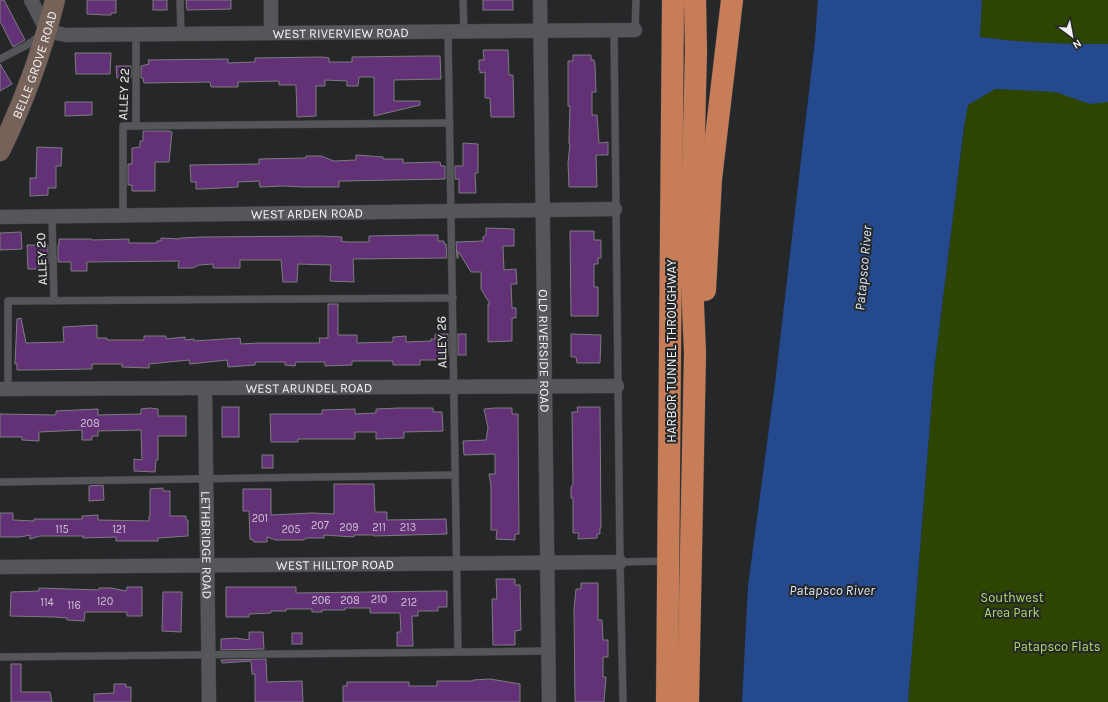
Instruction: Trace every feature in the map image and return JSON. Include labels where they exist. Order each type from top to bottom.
[{"type":"highway","name":"HARBOR TUNNEL THROUGHWAY","points":[[667,702],[673,0]]},
{"type":"highway","name":"HARBOR TUNNEL THROUGHWAY","points":[[688,702],[695,353],[691,257],[696,50],[695,0]]},
{"type":"highway","name":"HARBOR TUNNEL THROUGHWAY","points":[[695,353],[704,307],[711,179],[732,0]]},
{"type":"main road","name":"BELLE GROVE ROAD","points":[[0,150],[14,122],[34,72],[55,0]]},
{"type":"street","points":[[31,0],[47,31]]},
{"type":"street","points":[[271,0],[271,34]]},
{"type":"street","name":"OLD RIVERSIDE ROAD","points":[[540,0],[549,702]]},
{"type":"street","name":"WEST RIVERVIEW ROAD","points":[[47,31],[66,35],[136,35],[634,30]]},
{"type":"street","name":"WEST ARDEN ROAD","points":[[0,217],[615,209]]},
{"type":"street","name":"WEST ARUNDEL ROAD","points":[[4,389],[617,386]]},
{"type":"street","name":"LETHBRIDGE ROAD","points":[[205,388],[208,702]]},
{"type":"street","name":"WEST HILLTOP ROAD","points":[[0,567],[620,562]]},
{"type":"lane","points":[[180,0],[181,34]]},
{"type":"lane","points":[[463,0],[464,32]]},
{"type":"lane","points":[[634,30],[636,0]]},
{"type":"lane","points":[[614,30],[617,386],[623,702]]},
{"type":"lane","points":[[0,60],[27,45],[47,31]]},
{"type":"lane","name":"ALLEY 26","points":[[448,32],[458,652]]},
{"type":"lane","name":"ALLEY 22","points":[[123,215],[123,126],[136,126],[136,35]]},
{"type":"lane","points":[[136,126],[450,123]]},
{"type":"lane","name":"ALLEY 20","points":[[52,216],[54,301]]},
{"type":"lane","points":[[4,389],[8,302],[453,298]]},
{"type":"lane","points":[[0,482],[456,476]]},
{"type":"lane","name":"WEST HILLTOP ROAD","points":[[620,562],[669,561]]},
{"type":"lane","points":[[0,657],[548,651]]},
{"type":"green space","name":"Southwest Area Park","points":[[982,0],[1108,0],[1108,702],[908,702],[934,372],[964,127],[979,37]]},
{"type":"water","name":"Patapsco River","points":[[818,0],[982,0],[980,37],[1044,43],[1108,44],[1108,102],[1090,104],[1055,92],[995,89],[968,105],[934,372],[908,702],[742,702],[748,586],[775,383],[815,40]]},
{"type":"building","points":[[0,0],[4,0],[25,40],[13,47],[0,21]]},
{"type":"building","points":[[87,0],[116,0],[116,13],[111,13],[111,15],[87,14]]},
{"type":"building","points":[[153,0],[167,0],[167,10],[153,10]]},
{"type":"building","points":[[186,0],[231,0],[231,9],[187,10]]},
{"type":"building","points":[[483,0],[513,0],[513,10],[483,10]]},
{"type":"building","points":[[483,50],[508,50],[509,75],[513,75],[514,117],[491,117],[490,98],[485,98],[485,72],[480,73],[479,70],[479,60],[484,60]]},
{"type":"building","points":[[75,53],[111,53],[110,74],[76,74]]},
{"type":"building","points":[[573,55],[591,55],[591,60],[594,60],[595,65],[596,92],[592,92],[592,115],[597,115],[599,143],[608,142],[608,155],[596,155],[597,187],[569,187],[568,163],[570,144],[570,106],[568,106],[568,61],[573,61]]},
{"type":"building","points":[[440,56],[441,79],[394,80],[394,101],[420,101],[420,105],[374,116],[374,77],[359,77],[358,86],[347,86],[347,81],[325,80],[325,86],[316,86],[316,116],[297,117],[296,85],[279,85],[279,81],[238,82],[238,87],[211,87],[210,82],[144,83],[143,78],[141,78],[141,66],[149,64],[148,60],[228,59],[228,63],[255,62],[255,58],[322,57],[329,58],[329,62],[352,62],[352,57]]},
{"type":"building","points":[[0,64],[12,84],[0,91]]},
{"type":"building","points":[[116,66],[131,66],[131,78],[117,78]]},
{"type":"building","points":[[65,102],[92,102],[92,115],[65,116]]},
{"type":"building","points":[[143,131],[172,132],[169,162],[155,162],[155,191],[132,191],[132,185],[128,185],[128,164],[132,164],[132,148],[140,147],[140,141],[143,141]]},
{"type":"building","points":[[463,143],[478,144],[478,173],[475,173],[476,193],[459,193],[459,179],[455,179],[455,166],[463,166]]},
{"type":"building","points":[[37,147],[62,148],[61,166],[56,166],[56,188],[48,188],[48,195],[30,196],[30,178],[36,178]]},
{"type":"building","points":[[356,155],[383,157],[383,159],[403,159],[403,163],[440,162],[441,166],[445,166],[445,179],[339,181],[339,187],[260,187],[259,181],[238,182],[238,187],[202,189],[196,189],[196,182],[191,182],[190,165],[259,164],[259,159],[306,158],[306,156],[321,156],[334,161],[356,160]]},
{"type":"building","points":[[486,228],[514,229],[514,246],[503,246],[504,270],[516,269],[517,284],[511,284],[512,308],[516,308],[516,318],[512,318],[512,341],[488,342],[488,304],[490,304],[481,289],[481,272],[471,272],[458,251],[457,258],[456,242],[483,241],[483,237],[486,235]]},
{"type":"building","points":[[570,231],[594,231],[594,240],[601,240],[601,258],[598,258],[598,264],[594,264],[594,287],[598,287],[598,316],[571,316]]},
{"type":"building","points":[[21,232],[22,249],[0,250],[0,233]]},
{"type":"building","points":[[438,235],[438,241],[444,241],[444,244],[446,244],[447,258],[353,259],[354,282],[330,281],[331,265],[298,264],[297,282],[283,282],[281,260],[240,260],[240,268],[213,268],[213,264],[199,265],[193,268],[178,268],[179,261],[87,262],[87,271],[71,271],[71,262],[58,262],[59,239],[129,239],[129,243],[157,243],[157,241],[161,241],[161,238],[180,239],[201,237],[321,236],[342,237],[341,241],[347,242],[369,242],[369,236]]},
{"type":"building","points":[[27,245],[48,245],[48,263],[40,263],[40,269],[28,269]]},
{"type":"building","points":[[328,304],[338,304],[338,335],[357,335],[357,343],[393,342],[393,337],[406,336],[406,342],[431,341],[431,339],[435,339],[435,334],[448,334],[448,355],[445,355],[445,360],[420,360],[420,365],[393,365],[393,361],[352,361],[352,365],[325,366],[325,362],[296,362],[295,366],[285,365],[285,362],[255,362],[255,365],[228,367],[227,360],[190,364],[189,360],[149,364],[149,368],[122,367],[122,364],[92,364],[92,369],[17,370],[17,364],[15,364],[17,319],[21,318],[26,343],[64,342],[63,327],[97,325],[97,338],[107,338],[107,340],[144,340],[144,336],[166,336],[166,339],[185,337],[185,340],[194,339],[194,341],[240,338],[241,344],[320,343],[319,338],[328,338]]},
{"type":"building","points":[[458,334],[466,334],[466,355],[458,355]]},
{"type":"building","points":[[571,334],[601,335],[600,363],[577,363],[576,357],[571,357]]},
{"type":"building","points":[[222,407],[239,407],[239,437],[222,437]]},
{"type":"building","points":[[577,407],[600,407],[601,528],[600,534],[597,534],[597,538],[578,539],[579,533],[573,533],[573,498],[571,498],[571,487],[573,484],[572,412],[578,412]]},
{"type":"building","points":[[150,408],[158,409],[158,416],[186,416],[186,436],[158,436],[158,460],[156,460],[155,472],[134,471],[134,459],[142,460],[141,430],[98,431],[98,436],[92,436],[92,440],[82,440],[82,430],[39,432],[39,441],[22,440],[22,437],[0,437],[0,414],[55,415],[56,411],[98,409],[98,415],[141,414],[141,409]]},
{"type":"building","points":[[433,408],[433,412],[442,412],[443,431],[404,432],[404,438],[376,439],[376,432],[355,432],[355,439],[298,439],[298,442],[271,442],[270,414],[322,414],[322,410],[355,409],[355,414],[376,413],[376,409]]},
{"type":"building","points":[[512,408],[512,414],[518,414],[519,534],[515,534],[515,540],[496,539],[497,530],[491,530],[491,486],[489,474],[495,474],[495,454],[464,455],[463,441],[486,440],[488,428],[484,409]]},
{"type":"building","points":[[262,455],[273,455],[273,468],[262,468]]},
{"type":"building","points":[[334,484],[374,484],[375,512],[387,512],[387,520],[446,519],[447,534],[374,536],[354,535],[354,537],[324,535],[324,538],[307,538],[303,540],[276,540],[267,537],[267,542],[254,542],[250,539],[249,511],[243,511],[243,489],[271,489],[271,515],[312,513],[334,514]]},
{"type":"building","points":[[103,485],[104,500],[89,501],[89,486]]},
{"type":"building","points":[[163,488],[163,491],[170,491],[170,516],[186,516],[186,520],[188,520],[188,536],[158,538],[158,541],[116,541],[116,537],[83,538],[83,536],[40,536],[30,539],[30,535],[20,537],[0,537],[0,513],[13,513],[13,520],[34,521],[34,519],[82,519],[82,516],[98,515],[98,520],[149,521],[150,489]]},
{"type":"building","points":[[496,579],[515,579],[515,585],[520,585],[521,630],[515,631],[515,645],[493,645],[492,599],[497,599]]},
{"type":"building","points":[[581,583],[598,583],[598,620],[602,620],[603,640],[608,640],[608,657],[603,657],[603,677],[606,677],[604,702],[575,702],[574,609],[576,589],[581,589]]},
{"type":"building","points":[[127,587],[142,587],[142,616],[127,616],[127,612],[85,612],[84,621],[67,620],[67,618],[54,617],[10,616],[11,592],[39,591],[39,588],[99,590],[99,588],[111,588],[126,591]]},
{"type":"building","points":[[226,587],[296,587],[296,593],[447,591],[447,607],[438,607],[438,611],[418,611],[418,616],[412,616],[413,646],[397,646],[397,632],[401,632],[400,613],[370,613],[370,608],[345,608],[345,610],[322,610],[322,612],[312,612],[312,609],[286,609],[286,611],[271,611],[271,613],[249,614],[249,617],[226,617]]},
{"type":"building","points":[[163,592],[182,592],[181,632],[162,631]]},
{"type":"building","points":[[249,632],[263,632],[264,649],[221,650],[221,639],[236,638],[249,640]]},
{"type":"building","points":[[292,633],[302,633],[302,644],[292,644]]},
{"type":"building","points":[[266,659],[267,682],[302,681],[303,702],[255,702],[255,674],[252,674],[251,661],[222,663],[221,660]]},
{"type":"building","points":[[11,664],[21,664],[21,692],[50,692],[52,702],[11,702]]},
{"type":"building","points":[[490,679],[520,684],[520,702],[343,702],[343,686],[347,686],[347,682],[409,682],[409,686],[437,686],[437,681],[473,681]]},
{"type":"building","points":[[114,684],[126,684],[126,687],[131,687],[131,702],[94,702],[94,694],[114,693]]},
{"type":"park label","name":"Patapsco Flats","points":[[1057,646]]}]
